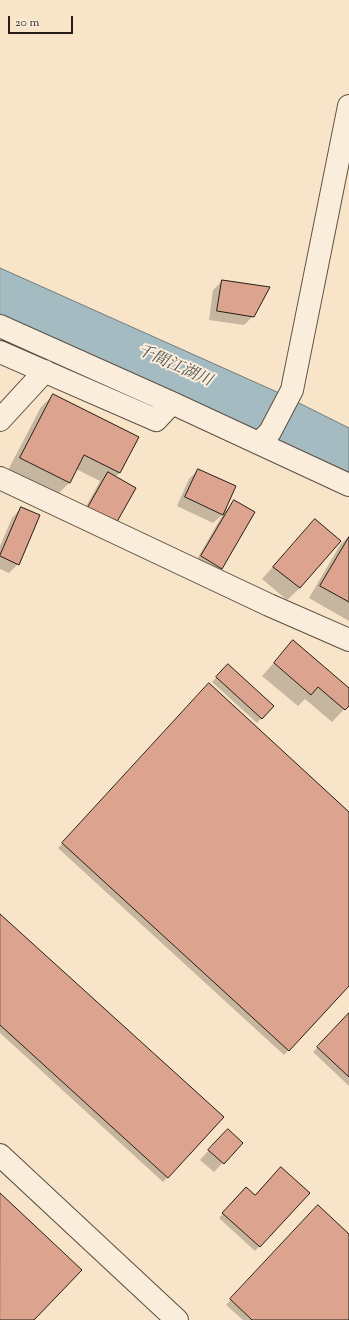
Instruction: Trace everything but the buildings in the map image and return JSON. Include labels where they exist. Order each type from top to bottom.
[{"type":"street","points":[[264,437],[292,390],[349,106]]},
{"type":"street","points":[[0,326],[172,403],[264,437],[349,485]]},
{"type":"street","points":[[0,352],[156,420],[172,403]]},
{"type":"street","points":[[0,420],[44,371]]},
{"type":"street","points":[[0,478],[269,605],[349,640]]},
{"type":"street","points":[[0,1155],[177,1320]]},
{"type":"water","name":"千間江湖川","points":[[0,268],[277,392],[349,428],[349,473],[0,316]]}]
